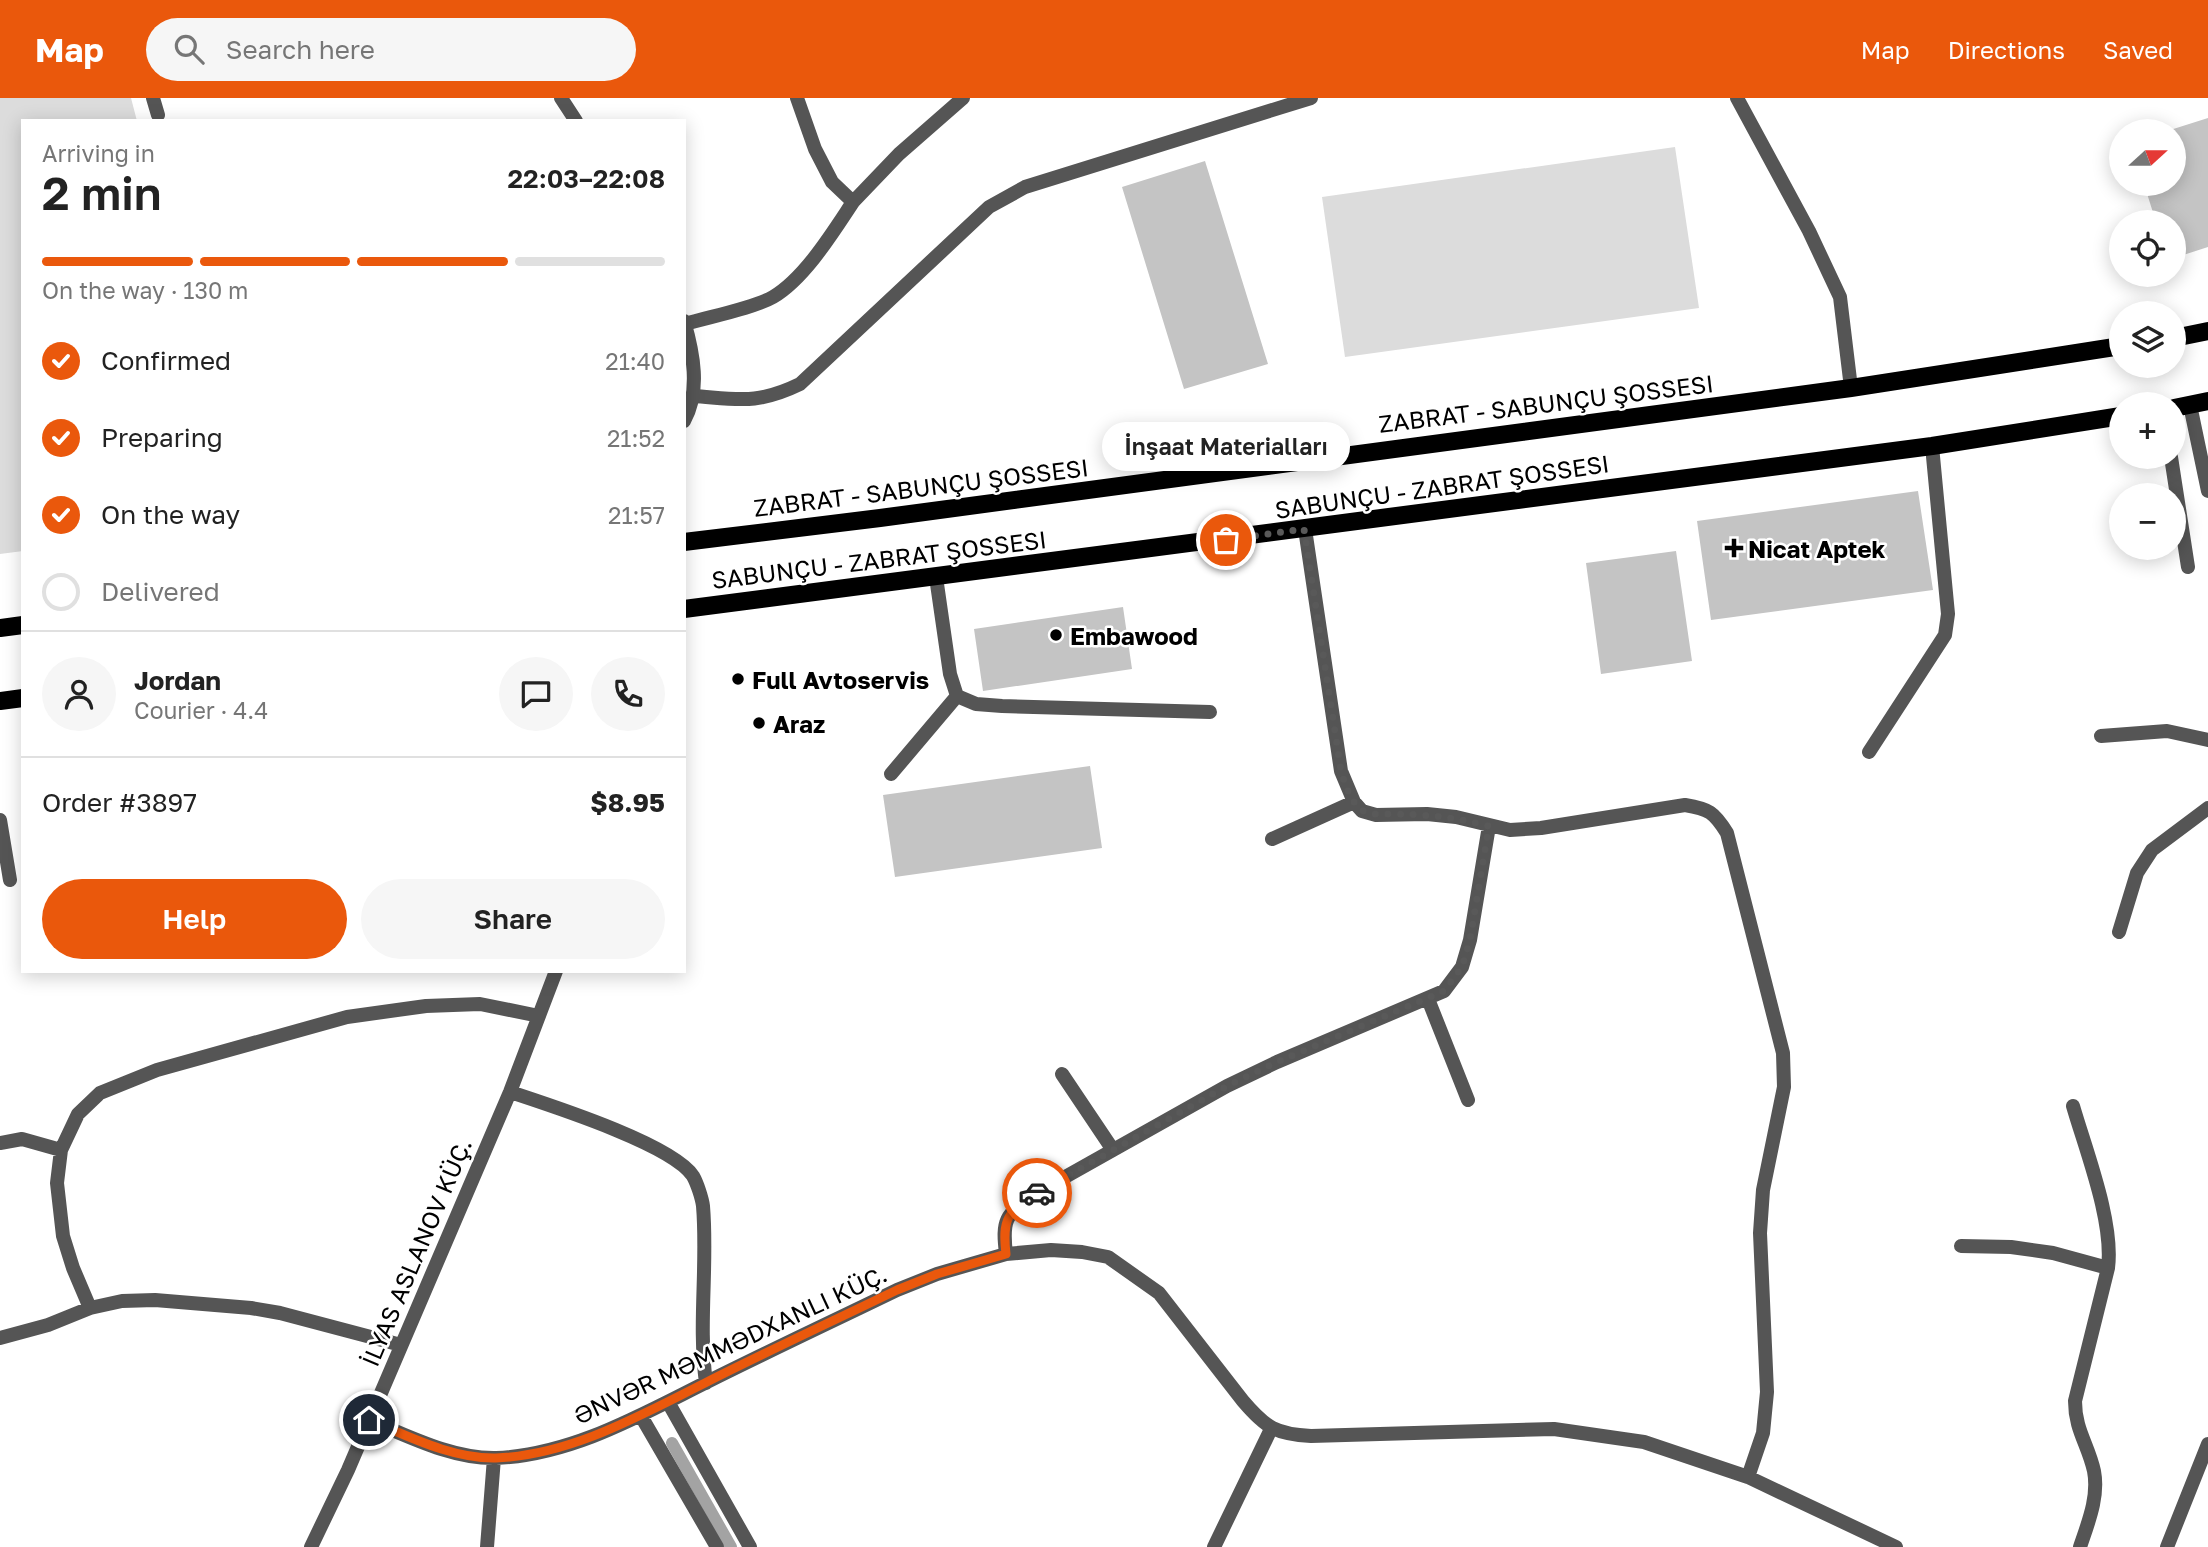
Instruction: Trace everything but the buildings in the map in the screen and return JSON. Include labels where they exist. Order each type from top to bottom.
[{"type":"main road","points":[[2186,336],[2208,331]]},
{"type":"main road","name":"ZABRAT - SABUNÇU ŞOSSESI","points":[[686,542],[1851,388],[2109,348]]},
{"type":"main road","points":[[2186,405],[2208,401]]},
{"type":"main road","name":"SABUNÇU - ZABRAT ŞOSSESI","points":[[686,609],[1932,446],[2109,418]]},
{"type":"main road","points":[[0,628],[21,625]]},
{"type":"main road","points":[[0,701],[21,698]]},
{"type":"street","points":[[153,98],[158,115]]},
{"type":"street","points":[[562,98],[575,119]]},
{"type":"street","points":[[797,98],[815,149],[832,182],[853,201]]},
{"type":"street","points":[[686,323],[772,298],[786,287],[821,250],[853,201],[900,154],[963,98]]},
{"type":"street","points":[[692,396],[755,400],[776,396],[800,384],[989,206],[1026,187],[1311,98]]},
{"type":"street","points":[[1737,98],[1815,242],[1840,297],[1851,388]]},
{"type":"street","points":[[686,332],[692,396],[686,415]]},
{"type":"street","points":[[2186,419],[2208,491]]},
{"type":"street","points":[[1869,752],[1945,635],[1948,614],[1932,446]]},
{"type":"street","points":[[2173,469],[2188,567]]},
{"type":"street","points":[[1304,529],[1341,771],[1354,802],[1362,811],[1376,814],[1456,817],[1510,830],[1541,828],[1685,805],[1706,808],[1727,833],[1783,1053],[1784,1075],[1780,1110],[1763,1190],[1760,1233],[1767,1392],[1763,1433],[1748,1477]]},
{"type":"street","points":[[936,577],[950,674],[957,696],[976,704],[1002,706],[1210,712]]},
{"type":"street","points":[[891,774],[957,696]]},
{"type":"street","points":[[2101,736],[2167,731],[2208,740]]},
{"type":"street","points":[[1272,839],[1354,802]]},
{"type":"street","points":[[2119,932],[2137,873],[2152,850],[2208,808]]},
{"type":"street","points":[[0,820],[10,880]]},
{"type":"street","points":[[1006,1254],[1003,1230],[1012,1211],[1033,1195],[1227,1086],[1444,991],[1462,967],[1470,940],[1489,826]]},
{"type":"street","name":"İLYAS ASLANOV KÜÇ.","points":[[311,1547],[369,1420],[510,1092],[555,973]]},
{"type":"street","points":[[1428,999],[1468,1100]]},
{"type":"street","points":[[90,1308],[63,1236],[57,1183],[61,1150],[78,1114],[100,1093],[157,1070],[347,1017],[426,1006],[480,1004],[539,1016]]},
{"type":"street","points":[[1062,1074],[1113,1150]]},
{"type":"street","points":[[510,1092],[583,1115],[673,1157],[693,1176],[703,1204],[702,1349],[706,1382]]},
{"type":"street","points":[[2073,1106],[2106,1221],[2111,1250],[2075,1401],[2075,1417],[2094,1469],[2095,1482],[2093,1507],[2080,1547]]},
{"type":"street","points":[[0,1143],[22,1139],[61,1150]]},
{"type":"street","points":[[1961,1246],[2053,1253],[2108,1268]]},
{"type":"street","points":[[369,1420],[434,1446],[463,1454],[494,1458],[533,1454],[585,1439],[640,1416],[897,1290],[937,1274],[1006,1254],[1051,1250],[1082,1252],[1108,1257],[1159,1293],[1243,1401],[1258,1419],[1271,1429],[1289,1435],[1311,1436],[1554,1429],[1644,1442],[1748,1477],[1896,1547]]},
{"type":"street","points":[[0,1338],[48,1325],[90,1308],[122,1301],[155,1300],[280,1313],[401,1346]]},
{"type":"street","points":[[668,1402],[750,1547]]},
{"type":"street","points":[[640,1416],[717,1547]]},
{"type":"street","points":[[1214,1547],[1271,1429]]},
{"type":"street","points":[[2167,1547],[2208,1444]]},
{"type":"street","points":[[487,1547],[494,1458]]},
{"type":"shaded area","points":[[0,98],[131,98],[136,119],[21,119],[21,551],[0,554]]},
{"type":"shaded area","points":[[1675,147],[1699,308],[1345,357],[1322,197]]},
{"type":"waterway","points":[[672,1443],[731,1547]]},
{"type":"way so far","points":[[1037,1193],[1227,1086],[1444,991],[1462,967],[1470,940],[1489,826],[1456,817],[1376,814],[1362,811],[1346,787],[1341,771],[1304,529],[1226,540]]},
{"type":"place","name":"İnşaat Materialları","points":[[1226,540]]},
{"type":"place","name":"Nicat Aptek","points":[[1734,548]]},
{"type":"place","name":"Embawood","points":[[1056,635]]},
{"type":"place","name":"Full Avtoservis","points":[[738,679]]},
{"type":"place","name":"Araz","points":[[759,723]]},
{"type":"route","points":[[369,1420],[434,1446],[463,1454],[494,1458],[533,1454],[585,1439],[640,1416],[897,1290],[937,1274],[1006,1254],[1003,1230],[1012,1211],[1037,1193]]}]
